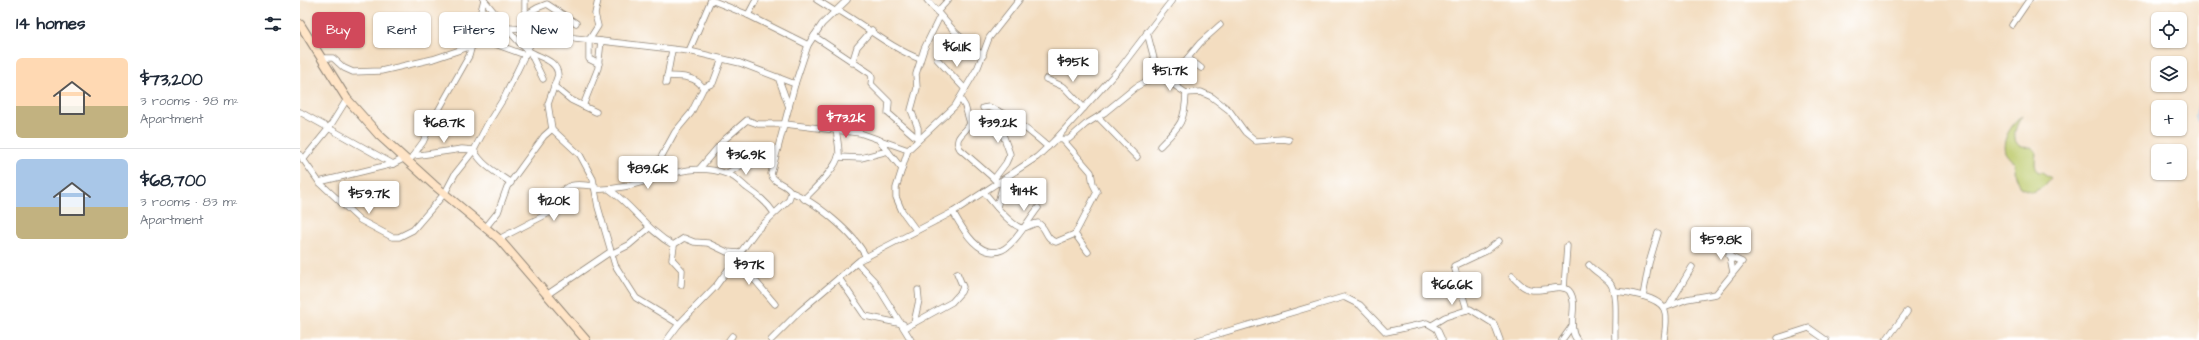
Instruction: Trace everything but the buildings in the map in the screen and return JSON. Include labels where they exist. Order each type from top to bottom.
[{"type":"street","points":[[484,0],[494,12]]},
{"type":"street","points":[[481,12],[484,0]]},
{"type":"street","points":[[524,12],[525,0]]},
{"type":"street","points":[[598,0],[595,14],[598,26],[589,40],[588,58],[599,64]]},
{"type":"street","points":[[688,51],[711,0],[748,15],[808,46]]},
{"type":"street","points":[[748,15],[756,0]]},
{"type":"street","points":[[847,0],[822,24],[808,46],[795,84],[790,107],[774,160],[772,176],[791,192],[830,217],[859,244],[866,257]]},
{"type":"street","points":[[927,0],[956,33],[983,56]]},
{"type":"street","points":[[918,139],[918,128],[911,107],[918,88],[916,74],[920,59],[938,14],[948,0]]},
{"type":"street","points":[[916,230],[902,211],[896,197],[896,188],[908,150],[918,139],[948,113],[960,98],[983,56],[989,38],[1019,0]]},
{"type":"street","points":[[771,340],[800,311],[856,263],[916,230],[953,212],[1026,166],[1055,140],[1134,52],[1147,32],[1172,0]]},
{"type":"street","points":[[2012,25],[2029,0]]},
{"type":"street","points":[[818,1],[872,30],[884,42],[902,52],[920,59]]},
{"type":"street","points":[[530,12],[547,4],[559,12]]},
{"type":"street","points":[[300,24],[347,99],[379,134],[409,159],[445,193],[486,226],[499,239],[548,294],[586,340]]},
{"type":"street","points":[[1055,140],[1069,140],[1086,124],[1098,117],[1136,87],[1188,58],[1200,43],[1220,25]]},
{"type":"street","points":[[509,29],[528,51],[542,79]]},
{"type":"street","points":[[852,63],[857,47],[872,30]]},
{"type":"street","points":[[1147,32],[1156,75]]},
{"type":"street","points":[[573,36],[589,40],[688,51],[757,68],[795,84]]},
{"type":"street","points":[[814,36],[852,63],[871,74],[871,84],[889,102],[888,113],[918,139]]},
{"type":"street","points":[[583,106],[599,64],[601,41]]},
{"type":"street","points":[[509,46],[528,51],[548,60],[555,65],[558,75],[548,104],[552,129],[580,155],[593,178],[615,265],[634,296],[679,324]]},
{"type":"street","points":[[322,58],[333,58],[346,69],[354,72],[381,71],[466,48]]},
{"type":"street","points":[[409,159],[428,132],[433,120],[463,69],[472,48]]},
{"type":"street","points":[[347,99],[329,128],[301,158],[318,182],[360,220],[392,237],[399,237],[415,228],[445,193],[454,174],[474,150],[529,48]]},
{"type":"street","points":[[666,83],[672,50]]},
{"type":"street","points":[[1188,58],[1201,68]]},
{"type":"street","points":[[648,181],[675,132],[691,113],[703,88],[713,83],[722,59]]},
{"type":"street","points":[[937,59],[965,89]]},
{"type":"street","points":[[1156,75],[1186,92],[1200,92],[1212,97],[1228,110],[1245,132],[1256,141],[1289,140]]},
{"type":"street","points":[[667,76],[686,76],[703,88]]},
{"type":"street","points":[[778,77],[790,107]]},
{"type":"street","points":[[1046,79],[1064,87],[1084,108]]},
{"type":"street","points":[[554,86],[571,100],[596,112]]},
{"type":"street","points":[[1160,146],[1181,124],[1186,92]]},
{"type":"street","points":[[960,98],[965,106],[970,123],[958,138],[957,144],[960,149],[999,183]]},
{"type":"street","points":[[983,108],[989,107],[998,111],[1031,132],[1048,147]]},
{"type":"street","points":[[994,179],[1006,164],[1010,154],[1002,132],[998,111]]},
{"type":"street","points":[[300,112],[393,164]]},
{"type":"street","points":[[1098,117],[1137,157]]},
{"type":"street","points":[[700,168],[724,140],[746,120],[760,124],[785,124],[860,133],[908,150]]},
{"type":"street","points":[[486,226],[498,212],[504,193],[544,136],[552,129]]},
{"type":"street","points":[[804,199],[823,180],[838,157],[836,129]]},
{"type":"street","points":[[879,140],[902,169]]},
{"type":"street","points":[[984,192],[1016,225],[1024,228],[1038,223],[1043,227],[1050,239],[1056,242],[1075,234],[1097,192],[1093,184],[1091,172],[1064,141]]},
{"type":"street","points":[[318,182],[409,159],[474,150]]},
{"type":"street","points":[[474,150],[478,157],[486,165],[511,183]]},
{"type":"street","points":[[838,157],[861,158],[888,151]]},
{"type":"street","points":[[727,173],[756,157],[766,157],[774,160]]},
{"type":"street","points":[[499,239],[553,211],[560,195],[566,187],[575,185],[610,190],[685,170],[700,168],[727,173],[763,200],[774,213]]},
{"type":"street","points":[[997,207],[1004,180]]},
{"type":"street","points":[[610,190],[628,203],[650,228],[674,246]]},
{"type":"street","points":[[667,340],[679,324],[707,297],[756,231],[789,200],[791,192]]},
{"type":"street","points":[[953,212],[964,229],[984,251],[1003,250],[1024,228],[1038,208]]},
{"type":"street","points":[[548,294],[611,253],[629,245],[650,228]]},
{"type":"street","points":[[1643,296],[1649,263],[1658,233]]},
{"type":"street","points":[[1075,234],[1088,252]]},
{"type":"street","points":[[682,285],[682,270],[672,259],[674,246],[684,238],[694,242],[708,243],[738,256],[775,304]]},
{"type":"street","points":[[1468,310],[1454,266],[1486,251],[1499,241]]},
{"type":"street","points":[[1564,288],[1567,246]]},
{"type":"street","points":[[1728,247],[1733,272]]},
{"type":"street","points":[[1664,308],[1670,304],[1687,298],[1716,294],[1742,262],[1729,256]]},
{"type":"street","points":[[856,263],[875,282],[904,326],[911,340]]},
{"type":"street","points":[[1589,265],[1594,272],[1609,281],[1615,291],[1615,340]]},
{"type":"street","points":[[1670,304],[1692,267]]},
{"type":"street","points":[[839,278],[865,316],[904,326],[914,323],[952,302],[958,296],[963,287],[957,273]]},
{"type":"street","points":[[1512,276],[1526,289],[1564,288],[1569,291],[1572,298],[1573,334],[1578,340]]},
{"type":"street","points":[[914,323],[919,300],[918,290]]},
{"type":"street","points":[[1615,291],[1643,296],[1658,302],[1664,308],[1664,340]]},
{"type":"street","points":[[1198,340],[1344,297],[1360,304],[1386,332],[1420,323],[1432,325],[1439,331],[1442,340]]},
{"type":"street","points":[[1432,325],[1445,317],[1472,310],[1494,324],[1500,340]]},
{"type":"street","points":[[1886,340],[1907,312]]},
{"type":"street","points":[[1562,340],[1572,326]]},
{"type":"street","points":[[1778,338],[1808,328],[1826,340]]},
{"type":"green space","points":[[2022,116],[2015,132],[2016,142],[2019,146],[2031,147],[2036,151],[2036,169],[2038,172],[2042,172],[2051,178],[2043,187],[2033,192],[2021,188],[2014,171],[2015,164],[2006,154],[2004,147],[2006,137],[2015,123]]},
{"type":"waterway","points":[[2199,101],[2196,117],[2199,123]]}]
